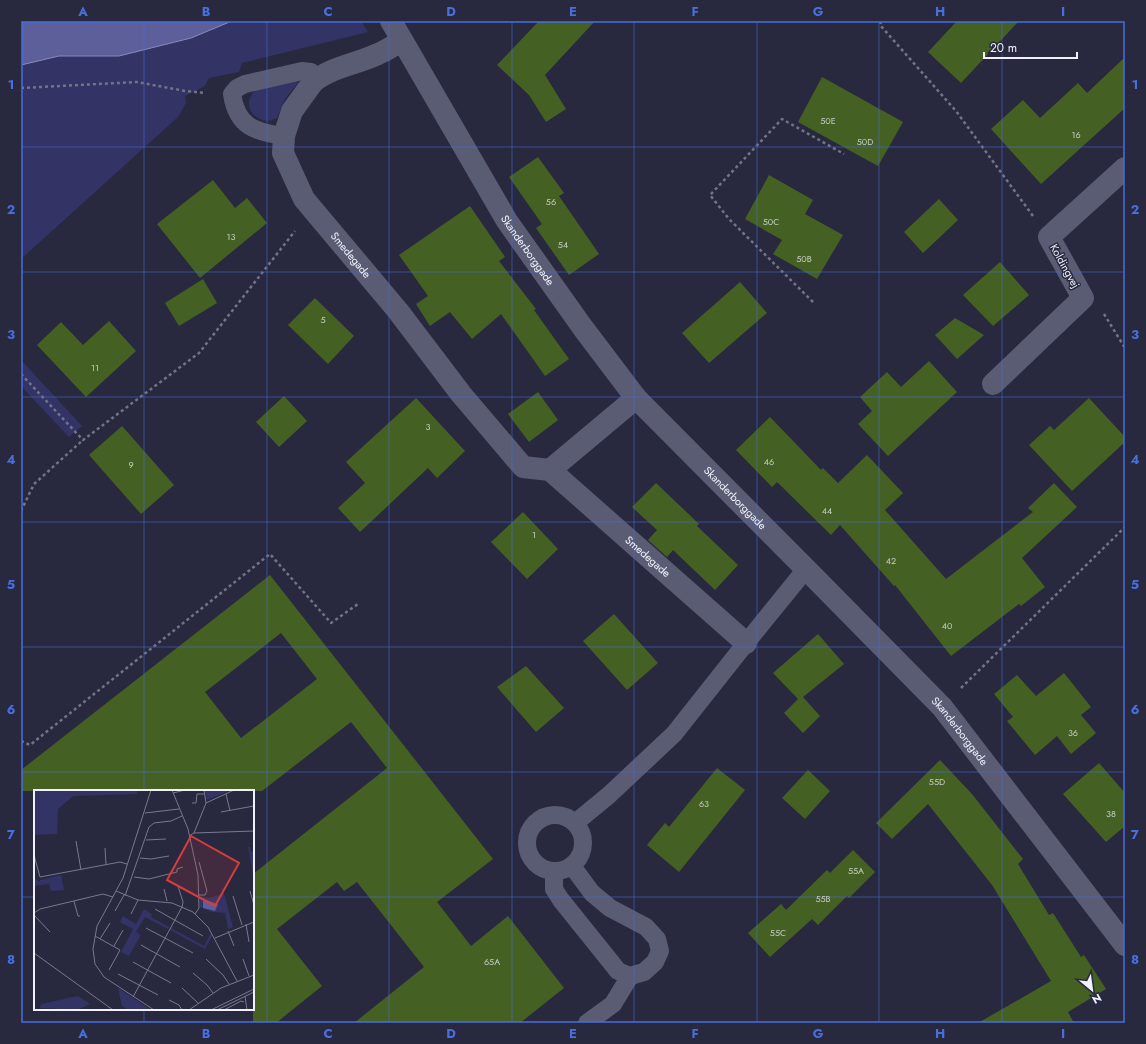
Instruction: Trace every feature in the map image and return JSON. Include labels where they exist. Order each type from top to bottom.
[{"type":"street","name":"Skanderborggade","points":[[392,21],[402,41],[507,221],[583,328],[636,398],[942,707],[1124,942]]},
{"type":"street","name":"Smedegade","points":[[402,41],[378,54],[330,72],[317,79],[313,82],[292,111],[284,136],[283,152],[304,199],[398,311],[461,394],[523,467],[550,470],[746,643]]},
{"type":"street","name":"Koldingvej","points":[[993,384],[1083,298],[1049,237],[1125,168]]},
{"type":"street","points":[[550,470],[636,398]]},
{"type":"lane","points":[[284,136],[254,129],[246,124],[236,110],[232,94],[237,88],[245,84],[302,71],[311,72],[317,79]]},
{"type":"lane","points":[[575,823],[609,795],[674,734],[806,569]]},
{"type":"lane","points":[[555,815],[564,816],[575,823],[581,831],[583,847],[581,856],[572,866],[563,870],[554,871],[545,869],[538,865],[532,858],[529,853],[528,843],[531,829],[538,822],[546,817],[555,815]]},
{"type":"lane","points":[[554,871],[554,889],[561,900],[618,971],[630,976],[644,972],[655,962],[660,951],[657,939],[646,927],[610,908],[592,893],[572,866]]},
{"type":"lane","points":[[587,1023],[613,1004],[630,976]]},
{"type":"path","points":[[881,21],[880,25],[956,111],[1049,237]]},
{"type":"path","points":[[21,88],[137,82],[185,91],[206,93]]},
{"type":"path","points":[[813,302],[729,219],[710,194],[782,119],[844,154]]},
{"type":"path","points":[[21,511],[34,484],[83,440],[200,353],[313,209]]},
{"type":"path","points":[[1083,298],[1102,311],[1125,348]]},
{"type":"path","points":[[21,374],[83,440]]},
{"type":"path","points":[[942,707],[1125,527]]},
{"type":"path","points":[[21,741],[30,745],[270,554],[331,623],[358,604]]},
{"type":"shaded area","points":[[21,21],[361,21],[368,32],[242,63],[239,72],[209,78],[205,86],[185,96],[186,103],[178,117],[21,259]]},
{"type":"shaded area","points":[[296,81],[298,83],[285,99],[277,118],[269,121],[261,120],[255,116],[249,108],[249,101],[255,90]]},
{"type":"shaded area","points":[[21,360],[82,426],[69,437],[21,386]]},
{"type":"water","points":[[21,21],[232,21],[191,38],[119,56],[59,56],[21,65]]},
{"type":"building","points":[[539,21],[595,21],[545,75],[566,109],[546,122],[529,95],[497,65]]},
{"type":"building","points":[[957,21],[1019,21],[961,83],[928,52]]},
{"type":"building","points":[[1125,57],[1125,108],[1041,184],[991,129],[1023,100],[1040,118],[1078,83],[1087,93]]},
{"type":"building","points":[[822,77],[903,122],[878,166],[798,122]]},
{"type":"building","points":[[538,157],[564,193],[559,196],[599,254],[569,275],[536,228],[542,224],[509,177]]},
{"type":"building","points":[[769,175],[813,200],[805,214],[843,235],[817,279],[773,254],[782,240],[745,219]]},
{"type":"building","points":[[213,180],[235,208],[247,198],[267,223],[200,278],[157,224]]},
{"type":"building","points":[[939,199],[958,220],[923,253],[904,232]]},
{"type":"building","points":[[470,206],[505,257],[499,261],[536,309],[534,310],[569,359],[545,376],[501,314],[472,339],[450,312],[430,326],[416,304],[428,296],[399,255]]},
{"type":"building","points":[[1000,262],[1029,295],[993,326],[963,295]]},
{"type":"building","points":[[203,279],[217,303],[179,326],[165,303]]},
{"type":"building","points":[[740,282],[767,313],[709,363],[682,333]]},
{"type":"building","points":[[315,298],[354,336],[328,364],[288,325]]},
{"type":"building","points":[[955,318],[984,335],[957,359],[935,335]]},
{"type":"building","points":[[109,321],[136,351],[86,397],[37,345],[61,322],[83,345]]},
{"type":"building","points":[[929,361],[957,392],[888,456],[858,424],[872,411],[860,397],[887,372],[901,387]]},
{"type":"building","points":[[538,392],[558,420],[529,442],[508,414]]},
{"type":"building","points":[[284,396],[307,421],[279,447],[256,422]]},
{"type":"building","points":[[416,398],[465,451],[437,478],[428,468],[360,532],[338,508],[365,483],[346,462]]},
{"type":"building","points":[[1089,398],[1125,437],[1125,442],[1072,491],[1029,445],[1050,426],[1054,430]]},
{"type":"building","points":[[770,417],[821,470],[823,468],[838,483],[867,455],[903,493],[885,510],[946,579],[1033,512],[1028,508],[1054,483],[1077,507],[1022,558],[1045,587],[1021,606],[1019,604],[951,656],[895,585],[894,586],[840,525],[831,535],[777,482],[772,487],[736,450]]},
{"type":"building","points":[[122,426],[174,485],[141,514],[89,455]]},
{"type":"building","points":[[656,483],[699,524],[697,526],[738,565],[715,590],[673,550],[667,557],[648,540],[657,530],[632,507]]},
{"type":"building","points":[[523,512],[558,549],[527,579],[491,542]]},
{"type":"building","points":[[270,575],[493,859],[437,902],[471,946],[508,916],[564,988],[520,1023],[354,1023],[424,967],[357,882],[344,891],[337,882],[277,929],[322,986],[276,1023],[253,1023],[254,873],[387,768],[351,722],[262,791],[21,791],[21,770]],"holes":[[[281,633],[317,679],[241,738],[205,692]]]},
{"type":"building","points":[[614,614],[658,663],[627,690],[583,641]]},
{"type":"building","points":[[818,634],[844,664],[803,697],[820,716],[803,733],[784,713],[798,699],[773,673]]},
{"type":"building","points":[[526,666],[564,708],[536,732],[497,687]]},
{"type":"building","points":[[1064,673],[1091,707],[1081,715],[1096,733],[1071,754],[1057,736],[1035,755],[1007,721],[1013,717],[994,694],[1017,675],[1036,696]]},
{"type":"building","points":[[940,760],[972,794],[1023,859],[1018,864],[1049,915],[1053,913],[1081,957],[1084,955],[1106,989],[1068,1012],[1074,1023],[978,1023],[1051,981],[992,885],[928,804],[892,839],[876,823]]},
{"type":"building","points":[[1099,763],[1125,793],[1125,826],[1106,842],[1063,794]]},
{"type":"building","points":[[717,768],[745,790],[679,872],[647,845],[665,823],[669,827]]},
{"type":"building","points":[[808,770],[830,791],[805,819],[782,798]]},
{"type":"building","points":[[853,850],[875,872],[849,898],[847,896],[818,925],[812,919],[770,957],[748,933],[781,904],[786,910],[827,870],[830,873]]}]
